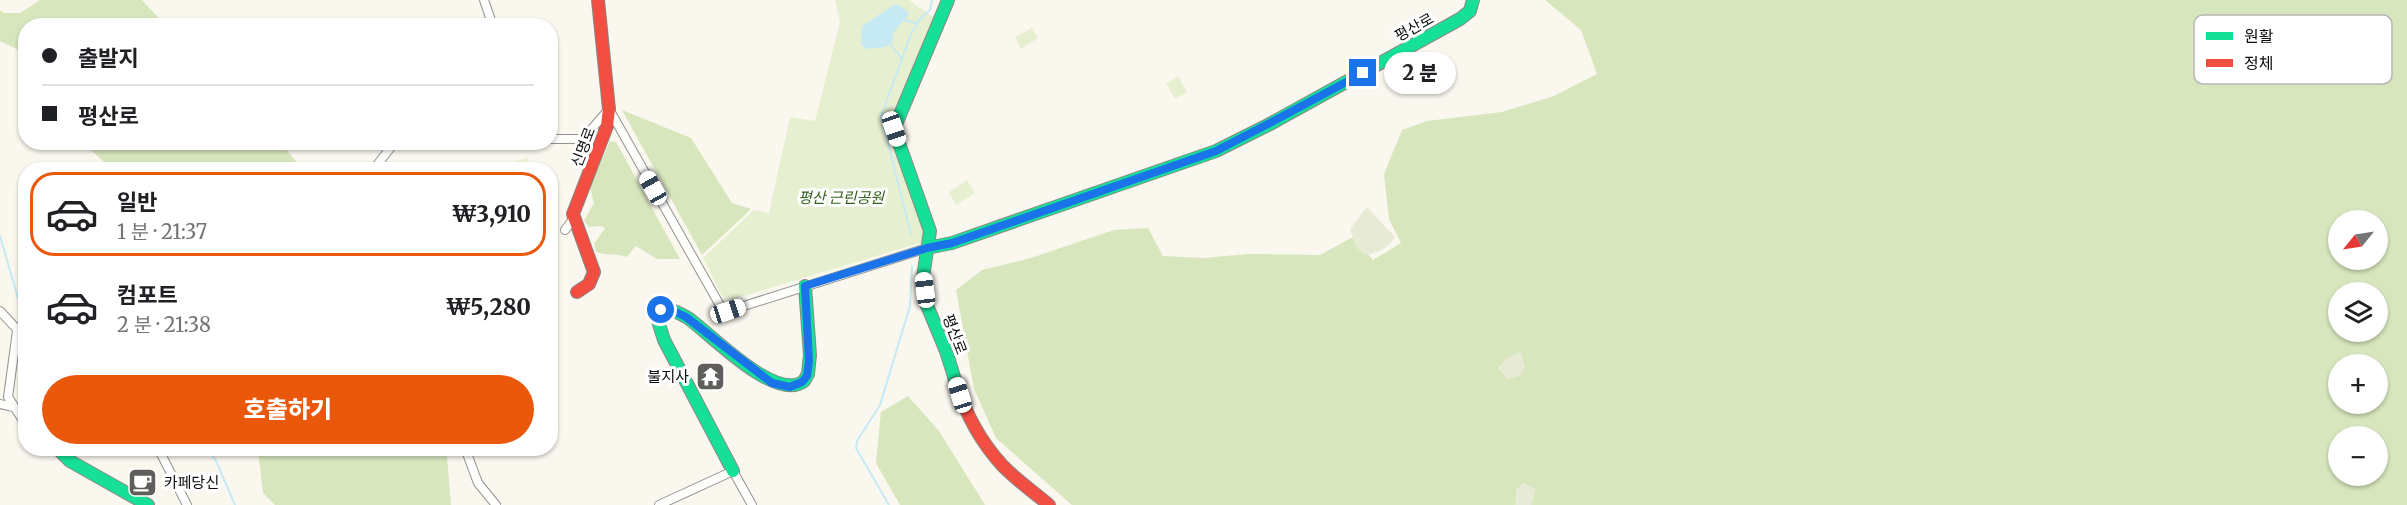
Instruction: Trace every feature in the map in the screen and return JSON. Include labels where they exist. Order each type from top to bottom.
[{"type":"street","points":[[484,0],[490,18]]},
{"type":"street","name":"신명로","points":[[574,218],[573,214],[607,126],[609,110],[598,0]]},
{"type":"street","name":"평산로","points":[[948,0],[894,129],[930,231],[923,277],[926,303],[946,351],[968,415],[1003,466],[1049,505]]},
{"type":"street","name":"평산로","points":[[927,248],[952,243],[1216,151],[1461,19],[1470,11],[1473,0]]},
{"type":"street","points":[[558,139],[583,139],[609,110],[722,309],[728,311],[927,248]]},
{"type":"street","points":[[379,162],[389,150]]},
{"type":"street","points":[[565,230],[574,218]]},
{"type":"street","points":[[574,218],[594,272],[589,284],[577,292]]},
{"type":"street","points":[[752,505],[664,340],[657,316],[661,310],[667,308],[686,317],[760,375],[772,383],[790,387],[802,382],[807,376],[809,361],[805,286]]},
{"type":"street","points":[[0,311],[17,331],[8,397],[18,413]]},
{"type":"street","points":[[0,404],[13,406]]},
{"type":"street","points":[[62,456],[77,467],[93,472],[148,505]]},
{"type":"street","points":[[162,456],[187,505]]},
{"type":"street","points":[[468,456],[478,483],[496,505]]},
{"type":"street","points":[[659,505],[733,471]]},
{"type":"green space","points":[[40,0],[142,0],[159,18],[18,18],[18,50],[0,41],[0,10],[4,13],[20,13]]},
{"type":"green space","name":"평산 근린공원","points":[[835,0],[909,0],[933,17],[887,133],[925,232],[923,242],[730,300],[722,296],[703,258],[754,210],[769,213],[790,117],[815,121],[840,22]]},
{"type":"green space","points":[[1545,0],[2407,0],[2407,505],[1072,505],[996,438],[974,389],[956,290],[982,270],[1031,258],[1114,230],[1148,228],[1163,256],[1203,258],[1248,254],[1320,255],[1353,237],[1373,260],[1401,243],[1389,219],[1384,174],[1402,130],[1427,121],[1502,112],[1554,96],[1597,74],[1581,30]]},
{"type":"green space","points":[[1032,28],[1038,38],[1021,49],[1015,37]]},
{"type":"green space","points":[[1178,76],[1187,92],[1175,99],[1166,84]]},
{"type":"green space","points":[[622,110],[691,138],[732,203],[751,209],[702,255]]},
{"type":"green space","points":[[610,141],[616,142],[680,259],[657,259],[636,246],[627,257],[596,252],[594,244],[605,228],[589,227],[584,221],[594,203],[590,187]]},
{"type":"green space","points":[[91,150],[287,150],[296,162],[104,162]]},
{"type":"green space","points":[[527,157],[529,162],[514,162]]},
{"type":"green space","points":[[967,180],[975,193],[956,205],[949,192]]},
{"type":"green space","points":[[1367,207],[1395,237],[1382,250],[1365,255],[1356,247],[1350,229]]},
{"type":"green space","points":[[1521,352],[1525,368],[1520,376],[1507,379],[1498,368],[1506,358]]},
{"type":"green space","points":[[908,396],[939,431],[985,505],[900,505],[876,463],[881,412]]},
{"type":"green space","points":[[259,456],[447,456],[451,505],[275,505],[263,493]]},
{"type":"green space","points":[[1524,483],[1536,489],[1531,505],[1515,505],[1516,489]]},
{"type":"water","points":[[895,4],[909,14],[893,33],[889,45],[867,49],[861,45],[862,26]]},
{"type":"waterway","points":[[911,234],[881,116],[911,34],[919,20],[930,10],[932,0]]},
{"type":"waterway","points":[[905,20],[917,24]]},
{"type":"waterway","points":[[891,45],[902,59]]},
{"type":"waterway","points":[[0,236],[18,298]]},
{"type":"waterway","points":[[889,505],[856,448],[857,441],[880,405],[910,306],[912,266]]},
{"type":"waterway","points":[[213,456],[235,505]]},
{"type":"traffic: fast","points":[[948,0],[894,129],[930,231],[923,277],[926,303],[946,351],[956,383]]},
{"type":"traffic: fast","points":[[927,248],[952,243],[1216,151],[1268,125],[1460,19],[1470,11],[1473,0]]},
{"type":"traffic: fast","points":[[733,471],[664,340],[658,321],[659,313],[667,308],[683,315],[761,375],[777,383],[792,385],[804,381],[808,374],[810,355],[805,286]]},
{"type":"traffic: fast","points":[[65,456],[148,505]]},
{"type":"traffic: jam","points":[[577,292],[589,284],[594,272],[573,214],[607,126],[609,109],[598,0]]},
{"type":"traffic: jam","points":[[956,383],[964,405],[987,447],[1013,476],[1049,505]]},
{"type":"place","name":"불지사","points":[[710,376]]},
{"type":"place","name":"카페당신","points":[[143,482]]},
{"type":"route","points":[[661,310],[667,308],[686,317],[772,383],[790,387],[796,385],[807,376],[809,361],[805,286],[927,248],[952,243],[1216,151],[1363,73]]}]
